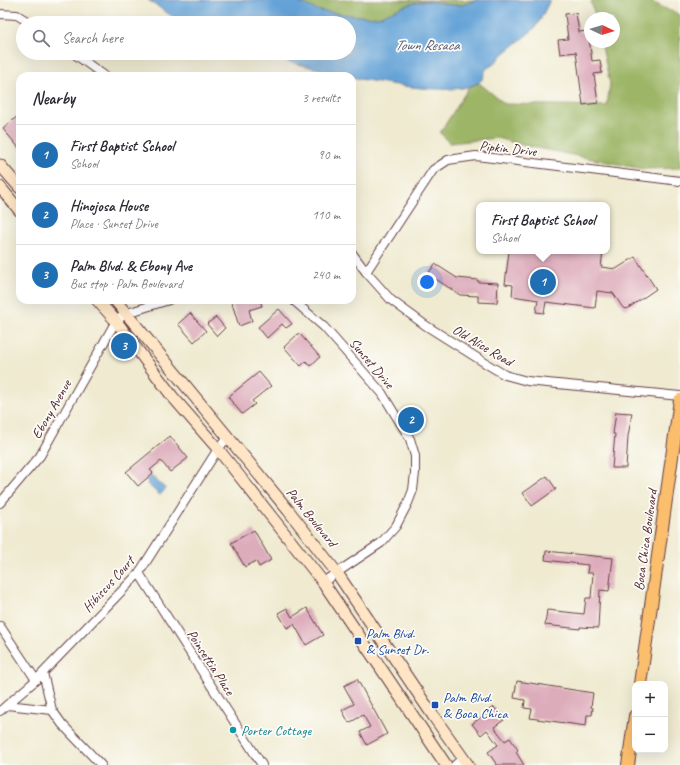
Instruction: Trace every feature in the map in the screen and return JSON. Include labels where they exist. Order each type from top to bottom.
[{"type":"main road","points":[[0,165],[16,183]]},
{"type":"main road","points":[[0,187],[16,205]]},
{"type":"main road","points":[[101,304],[116,321],[172,396],[218,449],[324,582],[446,765]]},
{"type":"main road","name":"Palm Boulevard","points":[[119,304],[338,573],[434,717],[462,763]]},
{"type":"main road","name":"Boca Chica Boulevard","points":[[640,681],[680,400]]},
{"type":"main road","points":[[628,765],[635,717]]},
{"type":"street","points":[[0,14],[19,16]]},
{"type":"street","points":[[83,60],[99,72]]},
{"type":"street","name":"Pipkin Drive","points":[[366,272],[434,170],[448,160],[476,156],[680,181]]},
{"type":"street","name":"Old Alice Road","points":[[356,258],[391,300],[425,325],[505,375],[527,381],[680,396]]},
{"type":"street","points":[[116,321],[127,313],[156,304]]},
{"type":"street","name":"Sunset Drive","points":[[298,304],[324,327],[382,393],[410,439],[414,456],[415,473],[413,490],[408,504],[396,526],[381,543],[324,582]]},
{"type":"street","name":"Ebony Avenue","points":[[0,503],[40,456],[116,321]]},
{"type":"street","name":"Hibiscus Court","points":[[0,711],[36,680],[139,573],[218,449],[228,437]]},
{"type":"street","name":"Poinsettia Place","points":[[139,573],[262,765]]},
{"type":"street","points":[[0,626],[36,680]]},
{"type":"street","points":[[43,673],[52,710],[62,724],[101,765]]},
{"type":"street","points":[[7,705],[52,710]]},
{"type":"green space","points":[[294,0],[476,0],[463,5],[452,5],[434,1],[421,1],[378,17],[349,16],[313,9]]},
{"type":"green space","points":[[593,0],[647,0],[680,15],[680,168],[643,169],[522,145],[497,138],[450,143],[440,133],[469,87],[479,83],[505,104],[607,106],[610,84],[602,48],[620,48],[620,12],[594,12],[591,2]]},
{"type":"water","name":"Town Resaca","points":[[148,0],[294,0],[320,11],[378,17],[410,4],[427,1],[449,5],[463,5],[476,0],[550,0],[534,29],[502,55],[494,64],[486,69],[481,81],[469,87],[455,89],[421,88],[360,79],[356,78],[356,72],[331,72],[285,60],[356,60],[356,16],[171,16]]},
{"type":"water","points":[[151,476],[166,489],[160,495],[147,484],[148,482],[146,480]]},
{"type":"building","points":[[576,13],[579,32],[584,31],[584,48],[590,48],[592,61],[600,60],[602,73],[594,74],[598,103],[583,105],[576,52],[560,54],[558,40],[568,39],[565,14]]},
{"type":"building","points":[[16,118],[16,144],[3,129]]},
{"type":"building","points":[[509,254],[603,254],[601,267],[616,269],[635,257],[656,289],[627,309],[623,308],[613,293],[597,291],[595,308],[546,302],[544,313],[536,312],[538,300],[512,296],[513,285],[505,284]]},
{"type":"building","points":[[435,264],[457,278],[478,280],[478,282],[498,283],[497,303],[478,302],[478,296],[460,295],[428,274]]},
{"type":"building","points":[[232,304],[261,304],[262,306],[249,310],[252,321],[239,326]]},
{"type":"building","points":[[279,309],[292,324],[286,328],[282,324],[267,338],[258,327]]},
{"type":"building","points":[[190,313],[206,331],[194,342],[178,324]]},
{"type":"building","points":[[216,317],[225,328],[217,336],[207,324]]},
{"type":"building","points":[[299,333],[320,357],[310,366],[306,361],[301,366],[284,347]]},
{"type":"building","points":[[259,372],[271,386],[252,401],[255,404],[242,414],[228,397]]},
{"type":"building","points":[[616,412],[632,413],[628,436],[626,468],[612,468],[615,434],[613,434]]},
{"type":"building","points":[[170,436],[188,458],[170,472],[161,461],[150,470],[153,473],[138,486],[126,472]]},
{"type":"building","points":[[547,476],[556,489],[532,506],[523,493]]},
{"type":"building","points":[[254,530],[271,560],[259,567],[256,561],[245,567],[231,543]]},
{"type":"building","points":[[546,551],[613,558],[609,591],[600,590],[598,628],[580,627],[580,629],[545,625],[547,610],[584,614],[586,598],[591,598],[593,573],[587,573],[588,565],[545,560]]},
{"type":"building","points":[[287,608],[292,617],[307,608],[323,635],[306,645],[294,624],[287,628],[278,613]]},
{"type":"building","points":[[357,679],[387,734],[367,745],[360,732],[370,727],[363,715],[349,723],[342,710],[354,704],[344,686]]},
{"type":"building","points":[[517,681],[593,693],[591,707],[593,708],[592,715],[587,715],[586,726],[530,718],[532,709],[524,708],[525,700],[514,698]]},
{"type":"building","points":[[494,707],[504,720],[494,727],[505,741],[510,738],[518,750],[516,752],[524,765],[497,765],[488,752],[498,745],[487,730],[481,735],[472,724]]},
{"type":"place","name":"First Baptist School","points":[[543,282]]},
{"type":"place","name":"Palm Blvd. & Ebony Ave","points":[[124,346]]},
{"type":"place","name":"Hinojosa House","points":[[411,420]]},
{"type":"place","name":"Palm Blvd. & Sunset Dr.","points":[[358,641]]},
{"type":"place","name":"Palm Blvd. & Boca Chica","points":[[435,705]]},
{"type":"place","name":"Porter Cottage","points":[[233,730]]}]
